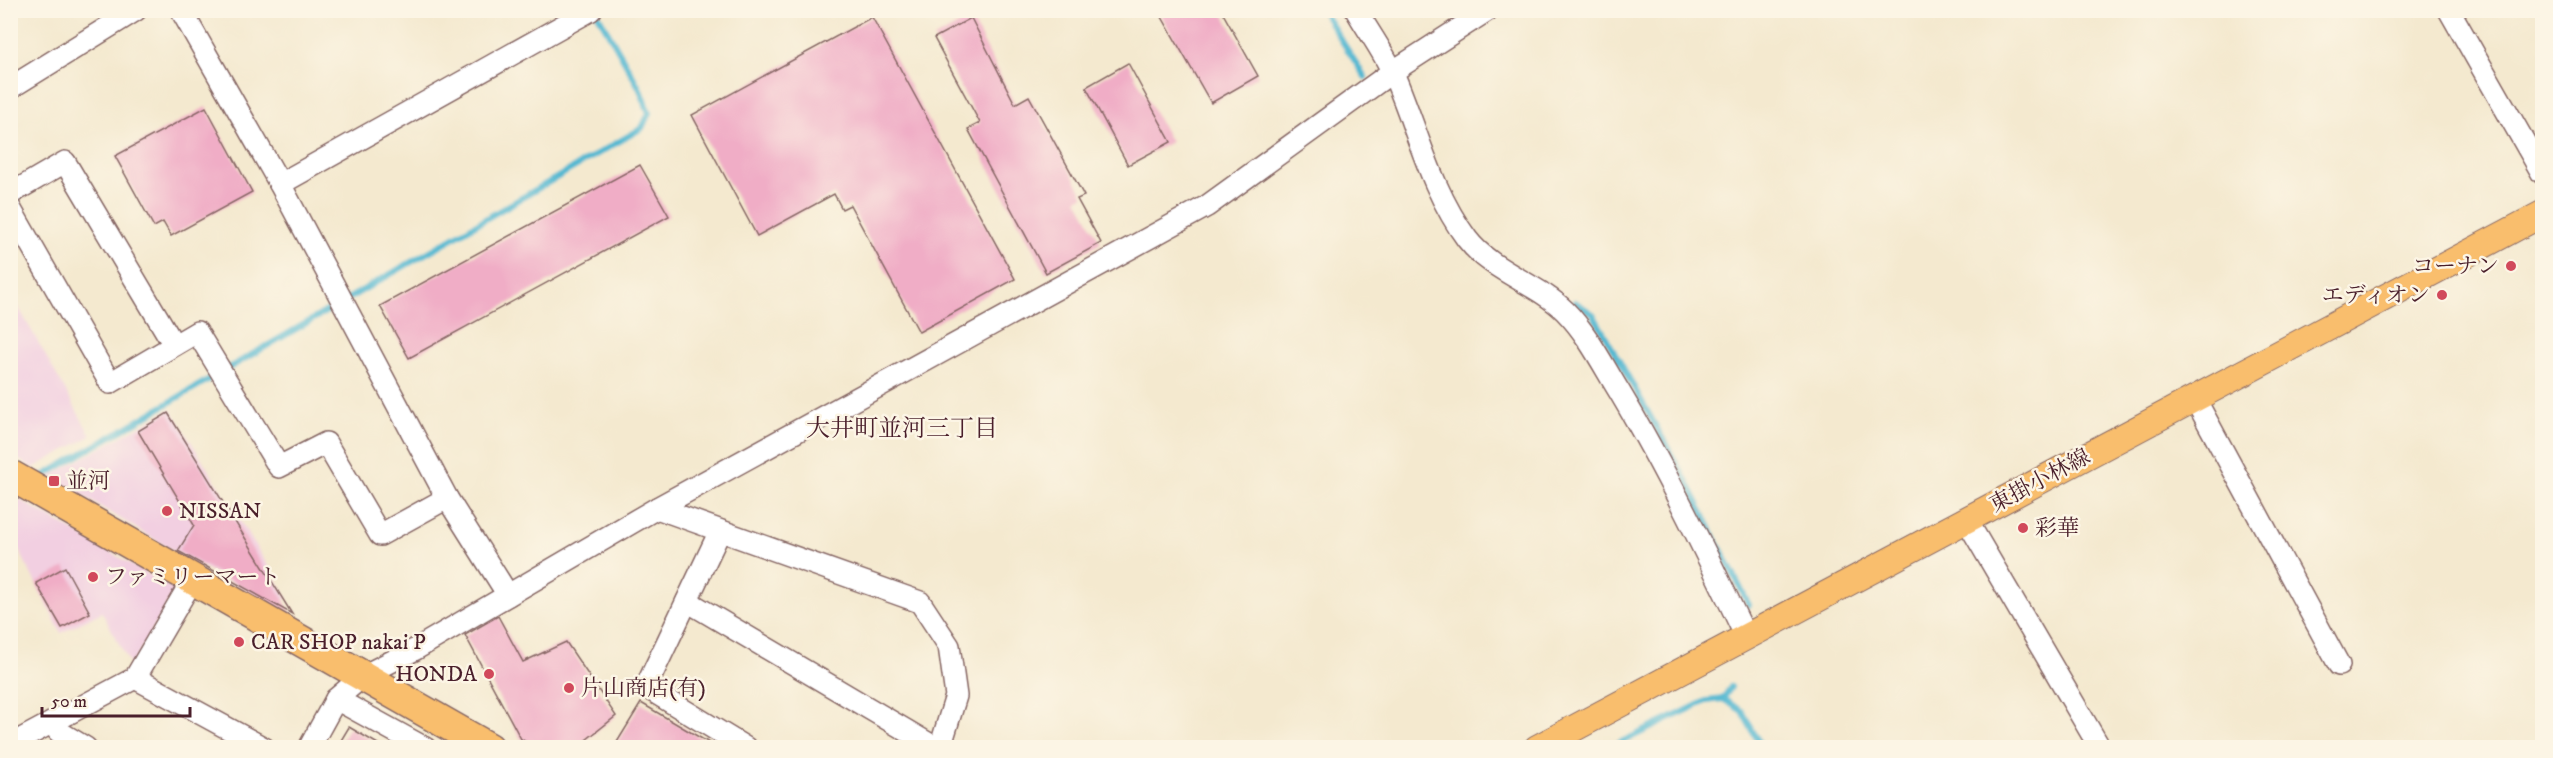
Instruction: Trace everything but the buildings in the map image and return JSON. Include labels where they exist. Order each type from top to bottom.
[{"type":"highway","points":[[10,475],[489,747]]},
{"type":"main road","name":"東掛小林線","points":[[1537,747],[2542,214]]},
{"type":"street","points":[[10,88],[136,10]]},
{"type":"street","points":[[181,10],[280,184],[447,498],[508,595]]},
{"type":"street","points":[[280,184],[591,10]]},
{"type":"street","points":[[1356,10],[1392,72],[1435,185],[1455,221],[1468,241],[1497,267],[1565,311],[1594,350],[1649,442],[1683,506],[1746,637]]},
{"type":"street","points":[[309,747],[336,699],[363,676],[416,649],[657,508],[1208,206],[1392,72],[1488,10]]},
{"type":"street","points":[[2449,10],[2542,173]]},
{"type":"street","points":[[10,194],[64,162],[174,345]]},
{"type":"street","points":[[10,208],[110,383],[197,332],[279,467],[326,442],[380,535],[447,498]]},
{"type":"street","points":[[2195,399],[2339,665]]},
{"type":"street","points":[[657,508],[920,602],[949,646],[956,696],[938,747],[687,601]]},
{"type":"street","points":[[1966,519],[2100,747]]},
{"type":"street","points":[[720,531],[646,687],[746,747]]},
{"type":"street","points":[[10,745],[135,678],[194,579]]},
{"type":"street","points":[[135,678],[264,747]]},
{"type":"street","points":[[336,699],[425,747]]},
{"type":"street","points":[[53,722],[58,731],[86,747]]},
{"type":"shaded area","points":[[11,294],[91,436],[33,468],[11,455]]},
{"type":"shaded area","points":[[171,409],[287,597],[278,607],[177,553],[50,476]]},
{"type":"shaded area","name":"ファミリーマート","points":[[15,497],[175,590],[131,666],[102,612],[61,633],[11,534],[10,500]]},
{"type":"waterway","points":[[1322,10],[1365,77]]},
{"type":"waterway","points":[[36,480],[642,128],[649,113],[639,87],[596,11]]},
{"type":"waterway","points":[[1575,302],[1593,314],[1689,486],[1749,605]]},
{"type":"waterway","points":[[1723,699],[1731,687]]},
{"type":"waterway","points":[[1609,748],[1706,701],[1723,699],[1742,711],[1762,748]]},
{"type":"place","name":"コーナン","points":[[2511,266]]},
{"type":"place","name":"エディオン","points":[[2442,295]]},
{"type":"place","name":"並河","points":[[54,481]]},
{"type":"place","name":"NISSAN","points":[[167,511]]},
{"type":"place","name":"彩華","points":[[2023,528]]},
{"type":"place","name":"ファミリーマート","points":[[93,577]]},
{"type":"place","name":"CAR SHOP nakai P","points":[[239,642]]},
{"type":"place","name":"HONDA","points":[[489,674]]},
{"type":"place","name":"片山商店(有)","points":[[569,688]]},
{"type":"district","name":"大井町並河三丁目","points":[[902,429]]}]
